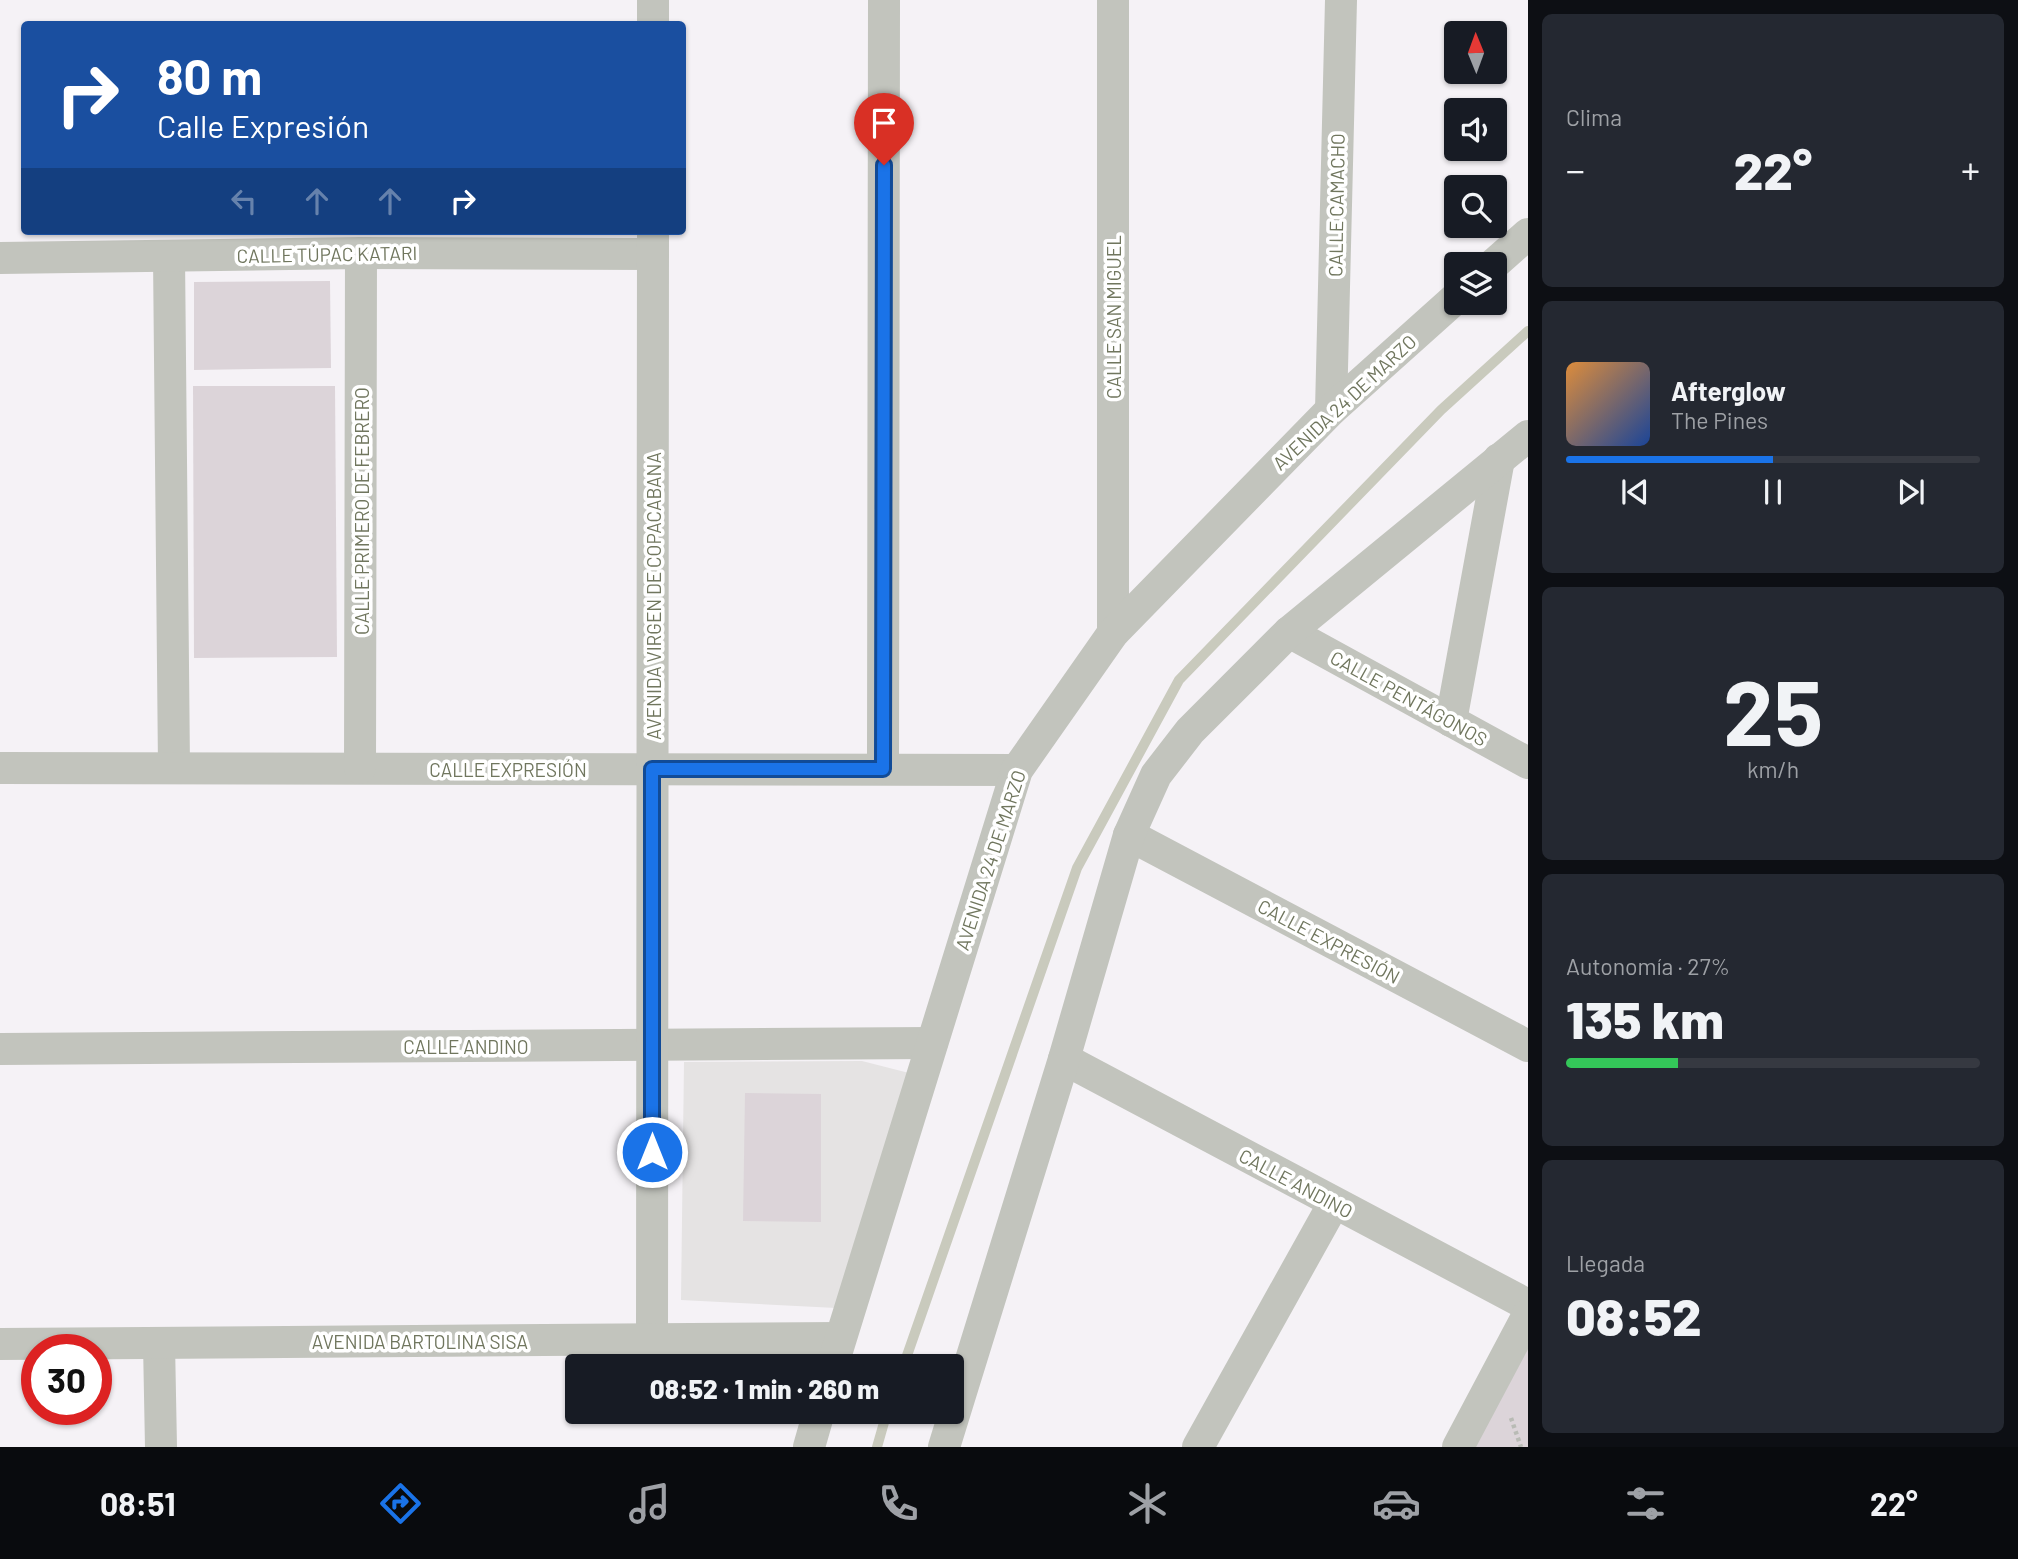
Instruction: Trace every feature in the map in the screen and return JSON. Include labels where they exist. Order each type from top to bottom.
[{"type":"street","points":[[653,0],[653,21]]},
{"type":"street","points":[[883,769],[884,0]]},
{"type":"street","name":"CALLE SAN MIGUEL","points":[[1113,0],[1113,633]]},
{"type":"street","name":"CALLE CAMACHO","points":[[1331,410],[1340,0]]},
{"type":"street","points":[[1507,253],[1528,234]]},
{"type":"street","name":"CALLE TÚPAC KATARI","points":[[0,258],[361,253],[653,243]]},
{"type":"street","name":"AVENIDA VIRGEN DE COPACABANA","points":[[652,1339],[653,243]]},
{"type":"street","name":"CALLE PRIMERO DE FEBRERO","points":[[360,768],[361,253]]},
{"type":"street","points":[[169,256],[174,768]]},
{"type":"street","name":"AVENIDA 24 DE MARZO","points":[[836,1352],[1017,769],[1113,633],[1331,410],[1444,309]]},
{"type":"street","points":[[944,1447],[1064,1059],[1129,835],[1156,775],[1190,731],[1289,632],[1528,436]]},
{"type":"street","points":[[1451,721],[1499,459]]},
{"type":"street","name":"CALLE PENTÁGONOS","points":[[1289,632],[1528,763]]},
{"type":"street","name":"CALLE EXPRESIÓN","points":[[0,768],[1017,769]]},
{"type":"street","name":"CALLE EXPRESIÓN","points":[[1129,835],[1528,1046]]},
{"type":"street","name":"CALLE ANDINO","points":[[0,1049],[932,1043]]},
{"type":"street","name":"CALLE ANDINO","points":[[1064,1059],[1528,1305]]},
{"type":"street","points":[[1198,1447],[1334,1203]]},
{"type":"street","points":[[1458,1447],[1528,1315]]},
{"type":"street","name":"AVENIDA BARTOLINA SISA","points":[[0,1344],[652,1339],[836,1352]]},
{"type":"street","points":[[159,1343],[161,1447]]},
{"type":"street","points":[[808,1447],[815,1424]]},
{"type":"path","points":[[1511,1419],[1521,1447]]},
{"type":"shaded area","points":[[330,281],[331,368],[194,370],[194,282]]},
{"type":"shaded area","points":[[193,386],[335,386],[337,657],[194,658]]},
{"type":"shaded area","points":[[862,1061],[909,1073],[836,1308],[681,1300],[684,1062]]},
{"type":"shaded area","points":[[745,1093],[821,1094],[821,1222],[743,1221]]},
{"type":"shaded area","points":[[1528,1340],[1528,1447],[1470,1447]]},
{"type":"waterway","points":[[908,1354],[1077,868],[1179,680],[1441,410],[1528,331]]},
{"type":"waterway","points":[[877,1447],[884,1424]]},
{"type":"route","points":[[652,1152],[652,769],[883,769],[884,165]]}]
